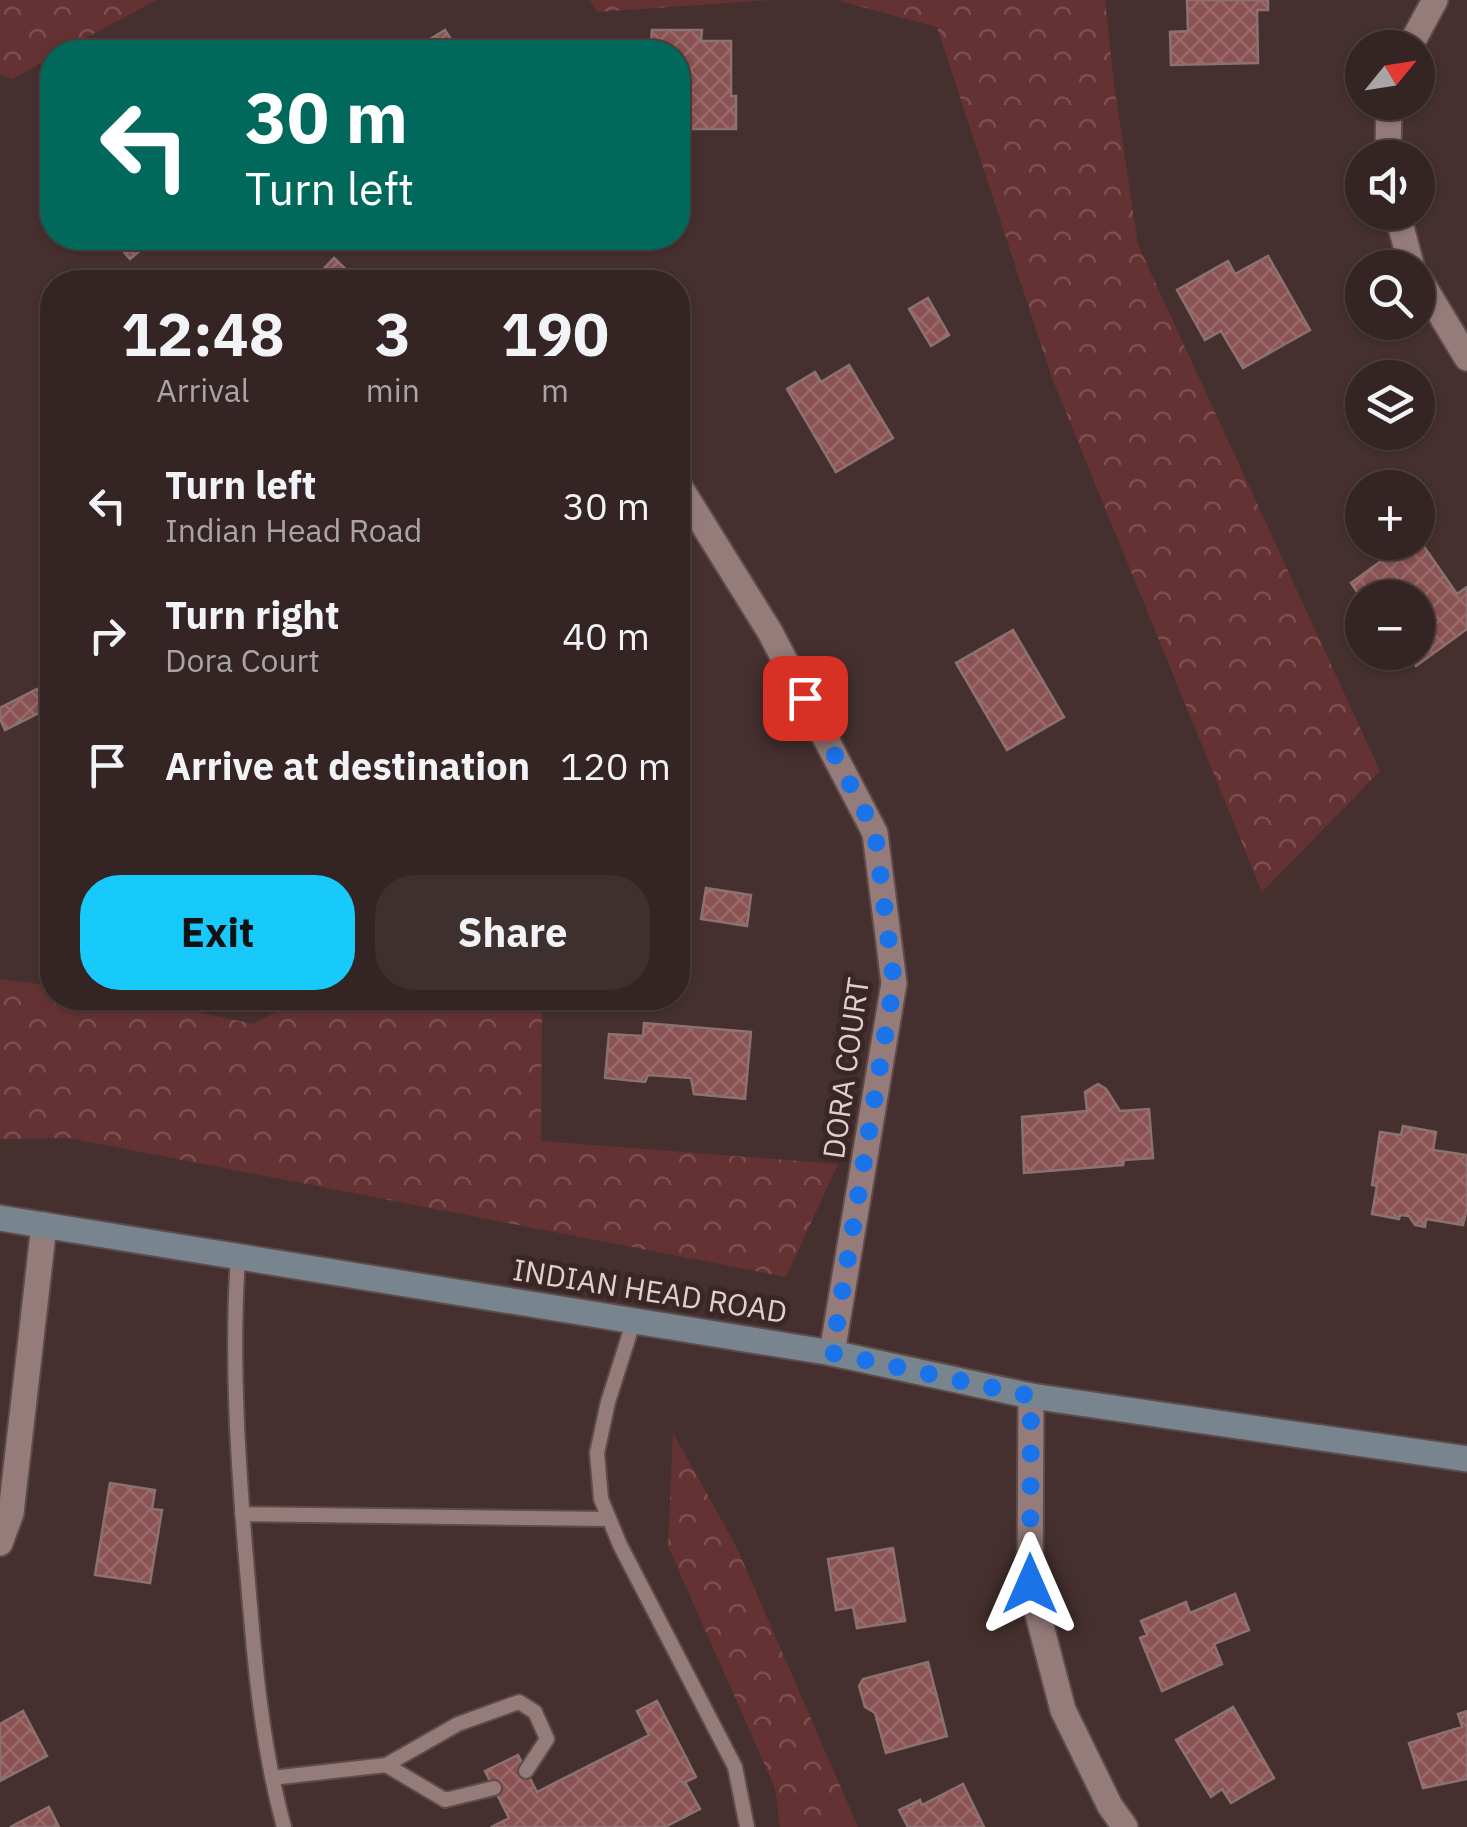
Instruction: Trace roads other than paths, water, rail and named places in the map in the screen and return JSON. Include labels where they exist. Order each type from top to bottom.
[{"type":"main road","name":"INDIAN HEAD ROAD","points":[[0,1218],[832,1353],[1031,1396],[1467,1459]]},
{"type":"street","points":[[1419,30],[1435,0]]},
{"type":"street","points":[[1435,305],[1467,358]]},
{"type":"street","name":"DORA COURT","points":[[690,503],[770,632],[875,832],[894,982],[832,1353]]},
{"type":"street","points":[[0,1543],[11,1514],[44,1225]]},
{"type":"street","points":[[1031,1396],[1030,1584],[1064,1710],[1110,1806],[1125,1827]]},
{"type":"lane","points":[[238,1256],[233,1345],[254,1667],[284,1827]]},
{"type":"lane","points":[[634,1320],[608,1402],[597,1453],[601,1500],[735,1767],[746,1827]]},
{"type":"lane","points":[[242,1514],[608,1519]]},
{"type":"lane","points":[[272,1778],[386,1765],[458,1724],[519,1702],[534,1712],[547,1739],[526,1771]]},
{"type":"lane","points":[[386,1765],[445,1800],[494,1788]]}]
